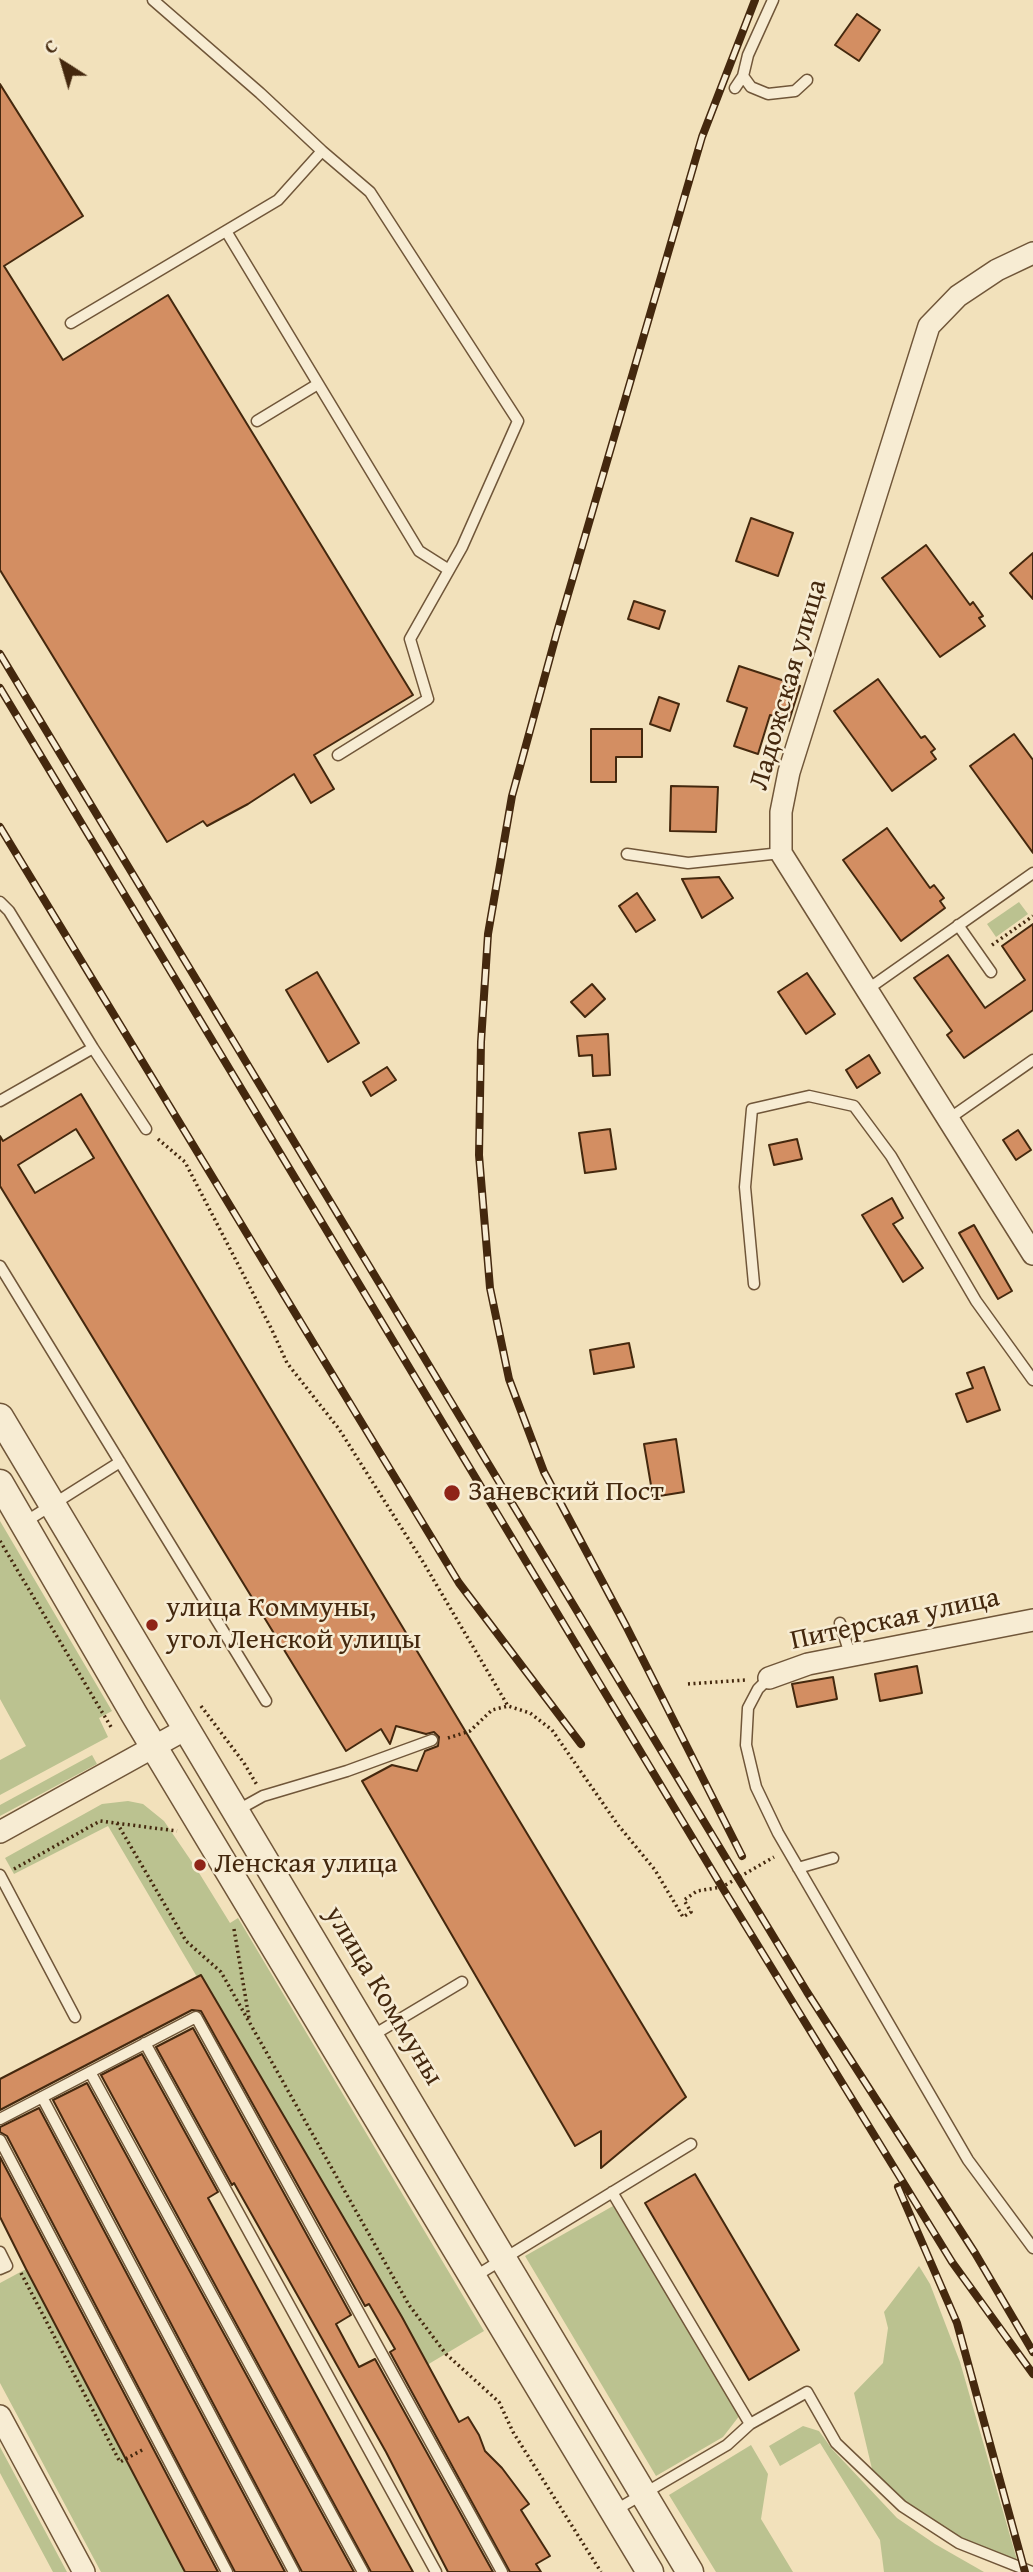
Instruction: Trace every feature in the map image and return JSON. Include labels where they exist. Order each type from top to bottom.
[{"type":"street","name":"Ладожская улица","points":[[782,853],[781,812],[789,772],[929,326],[958,296],[997,270],[1033,253]]},
{"type":"street","points":[[782,853],[1033,1254]]},
{"type":"street","name":"улица Коммуны","points":[[0,1418],[690,2572]]},
{"type":"street","points":[[0,1483],[155,1747],[614,2511],[645,2570]]},
{"type":"street","name":"Питерская улица","points":[[769,1678],[808,1664],[850,1654],[1033,1620]]},
{"type":"street","points":[[0,1832],[187,1729]]},
{"type":"street","points":[[0,2416],[84,2572]]},
{"type":"lane","points":[[153,0],[370,192],[518,421],[461,547],[410,639],[429,699],[338,755]]},
{"type":"lane","points":[[735,88],[743,76],[748,55],[773,0]]},
{"type":"lane","points":[[743,76],[751,87],[768,94],[795,91],[807,80]]},
{"type":"lane","points":[[71,323],[278,200],[322,151]]},
{"type":"lane","points":[[226,231],[419,551],[449,570]]},
{"type":"lane","points":[[257,421],[318,384]]},
{"type":"lane","points":[[627,854],[688,863],[782,853]]},
{"type":"lane","points":[[868,989],[958,925],[1031,878]]},
{"type":"lane","points":[[0,902],[9,911],[146,1129]]},
{"type":"lane","points":[[958,925],[991,972]]},
{"type":"lane","points":[[0,1101],[93,1048]]},
{"type":"lane","points":[[950,1118],[1033,1060]]},
{"type":"lane","points":[[754,1284],[745,1187],[752,1109],[809,1096],[854,1107],[891,1156],[976,1301],[1033,1380]]},
{"type":"lane","points":[[0,1266],[266,1701]]},
{"type":"lane","points":[[23,1522],[120,1462]]},
{"type":"lane","points":[[840,1623],[850,1654]]},
{"type":"lane","points":[[769,1678],[758,1689],[748,1708],[746,1745],[756,1787],[778,1833],[968,2160],[1033,2248]]},
{"type":"lane","points":[[236,1811],[263,1796],[347,1771],[432,1740]]},
{"type":"lane","points":[[799,1868],[833,1858]]},
{"type":"lane","points":[[6,1873],[75,2017]]},
{"type":"lane","points":[[370,2037],[462,1982]]},
{"type":"lane","points":[[0,2119],[196,2017],[502,2572]]},
{"type":"lane","points":[[145,2043],[436,2572]]},
{"type":"lane","points":[[90,2072],[363,2572]]},
{"type":"lane","points":[[42,2097],[295,2572]]},
{"type":"lane","points":[[0,2140],[227,2572]]},
{"type":"lane","points":[[474,2277],[691,2144]]},
{"type":"lane","points":[[612,2192],[750,2424]]},
{"type":"lane","points":[[0,2252],[3,2267]]},
{"type":"lane","points":[[614,2511],[727,2445],[750,2424],[807,2392],[836,2443],[902,2506],[959,2543],[1032,2572]]},
{"type":"path","points":[[146,1129],[185,1162],[287,1363],[339,1429],[423,1562],[508,1706]]},
{"type":"path","points":[[0,1541],[111,1727]]},
{"type":"path","points":[[688,1684],[769,1678]]},
{"type":"path","points":[[198,1704],[205,1709],[244,1763],[263,1796]]},
{"type":"path","points":[[432,1740],[443,1740],[470,1731],[492,1710],[508,1706],[530,1713],[552,1730],[618,1825],[654,1870],[683,1917],[691,1912],[684,1900],[697,1891],[722,1887],[750,1869],[770,1861],[775,1855]]},
{"type":"path","points":[[6,1873],[100,1821],[177,1831]]},
{"type":"path","points":[[117,1823],[186,1941],[220,1972],[409,2305],[446,2354],[499,2402],[513,2432],[601,2572]]},
{"type":"path","points":[[233,1922],[249,2020]]},
{"type":"path","points":[[3,2267],[20,2272],[120,2462],[159,2442]]},
{"type":"green space","points":[[1019,902],[1028,914],[996,937],[987,924]]},
{"type":"green space","points":[[0,1521],[112,1711],[99,1718],[108,1737],[0,1795],[0,1760],[26,1746],[0,1699]]},
{"type":"green space","points":[[92,1755],[97,1764],[0,1816],[0,1805]]},
{"type":"green space","points":[[128,1801],[143,1804],[164,1821],[230,1923],[238,1918],[484,2331],[427,2365],[402,2317],[201,1975],[197,1977],[108,1826],[14,1874],[5,1858],[102,1804]]},
{"type":"green space","points":[[613,2206],[740,2415],[723,2437],[656,2476],[525,2256]]},
{"type":"green space","points":[[919,2266],[930,2284],[960,2362],[1017,2560],[962,2541],[904,2502],[872,2469],[854,2393],[883,2363],[888,2328],[884,2312]]},
{"type":"green space","points":[[26,2269],[185,2572],[101,2572],[0,2383],[0,2283]]},
{"type":"green space","points":[[803,2426],[819,2431],[832,2449],[897,2518],[984,2572],[884,2572],[880,2540],[820,2443],[780,2466],[769,2446]]},
{"type":"green space","points":[[751,2445],[768,2474],[761,2519],[793,2572],[716,2572],[669,2495]]},
{"type":"green space","points":[[0,2447],[67,2572],[53,2572],[0,2473]]},
{"type":"building","points":[[857,14],[880,30],[859,61],[835,45]]},
{"type":"building","points":[[0,84],[83,216],[4,266],[63,360],[168,295],[413,695],[314,755],[334,789],[311,803],[294,774],[248,804],[207,826],[203,821],[167,842],[0,570]]},
{"type":"building","points":[[751,518],[793,533],[778,576],[736,561]]},
{"type":"building","points":[[926,545],[970,605],[973,602],[983,616],[979,618],[985,626],[940,657],[882,578]]},
{"type":"building","points":[[1033,553],[1033,599],[1010,573]]},
{"type":"building","points":[[634,601],[665,611],[659,629],[628,619]]},
{"type":"building","points":[[739,666],[800,686],[789,721],[770,715],[758,754],[734,746],[747,708],[727,701]]},
{"type":"building","points":[[878,679],[921,738],[925,736],[935,749],[931,752],[936,759],[892,791],[834,711]]},
{"type":"building","points":[[659,697],[679,704],[670,731],[650,724]]},
{"type":"building","points":[[591,729],[642,729],[642,757],[616,757],[616,782],[591,782]]},
{"type":"building","points":[[1014,734],[1033,760],[1033,853],[970,766]]},
{"type":"building","points":[[671,786],[718,787],[716,832],[670,831]]},
{"type":"building","points":[[887,828],[930,888],[934,885],[944,898],[940,901],[945,908],[901,941],[843,860]]},
{"type":"building","points":[[719,877],[733,898],[702,918],[682,879]]},
{"type":"building","points":[[637,893],[655,920],[636,932],[619,906]]},
{"type":"building","points":[[1033,924],[1033,1010],[964,1058],[947,1035],[952,1031],[914,978],[948,955],[985,1008],[1025,980],[1002,946]]},
{"type":"building","points":[[317,972],[359,1043],[328,1062],[286,990]]},
{"type":"building","points":[[807,973],[835,1014],[806,1034],[778,992]]},
{"type":"building","points":[[592,984],[605,999],[585,1017],[571,1002]]},
{"type":"building","points":[[608,1034],[610,1075],[593,1076],[592,1055],[579,1056],[577,1036]]},
{"type":"building","points":[[869,1055],[880,1073],[857,1088],[846,1070]]},
{"type":"building","points":[[387,1067],[396,1080],[371,1096],[363,1082]]},
{"type":"building","points":[[81,1094],[686,2097],[601,2168],[601,2131],[575,2146],[362,1781],[392,1765],[417,1771],[425,1751],[438,1746],[439,1737],[434,1732],[426,1734],[396,1726],[390,1744],[381,1729],[346,1751],[0,1186],[0,1136],[3,1141]],"holes":[[[76,1129],[94,1158],[35,1193],[18,1165]]]},
{"type":"building","points":[[610,1129],[616,1169],[585,1173],[579,1133]]},
{"type":"building","points":[[1018,1130],[1031,1150],[1016,1160],[1003,1140]]},
{"type":"building","points":[[797,1139],[802,1159],[774,1165],[769,1145]]},
{"type":"building","points":[[892,1198],[903,1218],[893,1224],[923,1268],[903,1282],[862,1215]]},
{"type":"building","points":[[974,1225],[1012,1291],[998,1299],[959,1233]]},
{"type":"building","points":[[629,1343],[634,1367],[594,1374],[590,1350]]},
{"type":"building","points":[[984,1367],[1000,1410],[967,1422],[956,1394],[973,1388],[967,1373]]},
{"type":"building","points":[[676,1439],[684,1492],[653,1497],[644,1444]]},
{"type":"building","points":[[917,1666],[922,1693],[880,1701],[875,1674]]},
{"type":"building","points":[[833,1677],[837,1699],[797,1707],[792,1684]]},
{"type":"building","points":[[201,1975],[402,2317],[459,2422],[468,2417],[485,2451],[502,2468],[529,2504],[521,2510],[550,2556],[536,2564],[541,2572],[510,2572],[390,2352],[395,2349],[369,2304],[365,2306],[201,2011],[192,2010],[0,2110],[0,2079]]},
{"type":"building","points":[[193,2028],[351,2315],[336,2324],[359,2367],[375,2359],[493,2572],[448,2572],[386,2452],[234,2183],[232,2185],[156,2047]]},
{"type":"building","points":[[142,2054],[218,2192],[208,2198],[413,2572],[371,2572],[101,2075]]},
{"type":"building","points":[[87,2083],[354,2572],[302,2572],[53,2100]]},
{"type":"building","points":[[39,2108],[285,2572],[235,2572],[7,2136],[0,2132],[0,2127]]},
{"type":"building","points":[[0,2157],[218,2572],[185,2572],[0,2217]]},
{"type":"building","points":[[695,2174],[799,2350],[749,2380],[645,2203]]},
{"type":"railway","points":[[742,1856],[626,1626],[544,1472],[509,1379],[490,1288],[479,1155],[481,1042],[488,934],[512,796],[557,632],[702,137],[755,0]]},
{"type":"railway","points":[[0,654],[807,1992],[975,2253],[1033,2352]]},
{"type":"railway","points":[[0,688],[722,1887],[952,2262],[1033,2374]]},
{"type":"railway","points":[[0,827],[459,1583],[581,1744]]},
{"type":"railway","points":[[898,2187],[957,2323],[1025,2572]]},
{"type":"place","name":"Заневский Пост","points":[[452,1493]]},
{"type":"place","name":"улица Коммуны, угол Ленской улицы","points":[[152,1625]]},
{"type":"place","name":"Ленская улица","points":[[200,1865]]}]
